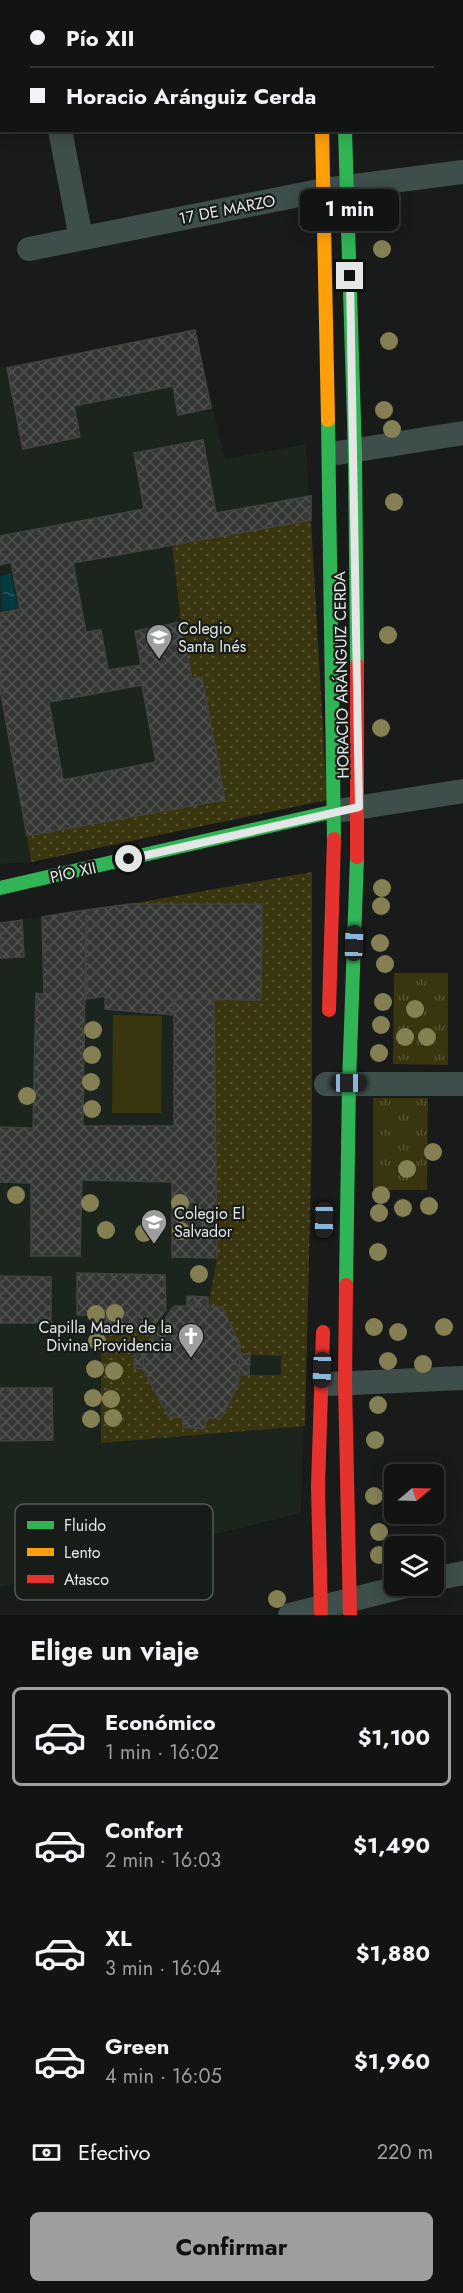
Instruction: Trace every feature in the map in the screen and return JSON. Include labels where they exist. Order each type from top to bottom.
[{"type":"street","points":[[60,132],[81,238]]},
{"type":"street","name":"HORACIO ARÁNGUIZ CERDA","points":[[322,132],[335,188],[355,453],[359,807],[332,1084],[333,1384],[349,1607]]},
{"type":"street","name":"HORACIO ARÁNGUIZ CERDA","points":[[328,1024],[335,811],[329,454],[335,188],[345,132]]},
{"type":"street","name":"17 DE MARZO","points":[[29,249],[335,188],[463,171]]},
{"type":"street","points":[[329,454],[355,453],[463,434]]},
{"type":"street","name":"PÍO XII","points":[[0,888],[335,811],[463,791]]},
{"type":"street","points":[[332,1084],[463,1084]]},
{"type":"street","name":"HORACIO ARÁNGUIZ CERDA","points":[[321,1611],[318,1486],[333,1384],[323,1319]]},
{"type":"street","points":[[333,1384],[463,1378]]},
{"type":"street","points":[[444,1577],[463,1573]]},
{"type":"street","points":[[290,1615],[349,1607],[384,1594]]},
{"type":"shaded area","name":"Colegio Santa Inés","points":[[195,330],[225,459],[306,444],[327,800],[31,862],[0,864],[0,367]]},
{"type":"shaded area","name":"Colegio El Salvador","points":[[312,872],[312,1132],[301,1513],[213,1535],[213,1504],[15,1504],[15,1583],[0,1587],[0,923],[130,904]]},
{"type":"green space","points":[[311,520],[327,800],[31,862],[27,836],[225,800],[202,677],[192,679],[181,622],[172,544]]},
{"type":"green space","points":[[312,872],[312,1132],[305,1426],[101,1443],[101,1329],[160,1326],[144,1349],[135,1349],[134,1368],[143,1369],[169,1417],[183,1417],[184,1427],[205,1429],[206,1418],[221,1418],[238,1385],[239,1375],[281,1375],[281,1356],[240,1354],[240,1344],[222,1308],[208,1307],[217,1258],[214,999],[261,1000],[262,904],[130,904]]},
{"type":"green space","points":[[394,973],[448,973],[448,1065],[393,1064]]},
{"type":"green space","points":[[113,1015],[162,1016],[161,1113],[112,1113]]},
{"type":"green space","points":[[373,1098],[428,1098],[427,1190],[373,1190]]},
{"type":"water","points":[[11,574],[18,608],[2,611],[0,576]]},
{"type":"building","points":[[195,330],[211,408],[178,415],[173,386],[74,406],[80,437],[23,449],[7,368]]},
{"type":"building","points":[[203,440],[216,513],[311,496],[311,520],[73,563],[86,632],[101,630],[108,670],[141,665],[135,631],[181,622],[192,679],[202,677],[225,800],[27,836],[0,690],[0,613],[20,609],[11,562],[0,565],[0,536],[144,509],[134,453]],"holes":[[[142,685],[156,762],[63,780],[49,702]]]},
{"type":"building","points":[[130,904],[262,904],[261,1000],[174,999],[173,1015],[105,1009],[105,996],[86,999],[86,910]]},
{"type":"building","points":[[86,910],[83,1126],[174,1126],[174,999],[214,999],[217,1258],[172,1257],[172,1182],[82,1180],[80,1256],[31,1256],[31,1183],[0,1182],[0,1127],[33,1128],[36,993],[44,994],[42,917]]},
{"type":"building","points":[[22,920],[24,957],[0,958],[0,923]]},
{"type":"building","points":[[77,1273],[165,1275],[166,1310],[153,1327],[101,1329],[100,1315],[77,1315]]},
{"type":"building","points":[[0,1276],[51,1277],[51,1323],[0,1323]]},
{"type":"building","points":[[187,1296],[208,1297],[208,1307],[187,1306]]},
{"type":"building","name":"Capilla Madre de la Divina Providencia","points":[[174,1306],[222,1307],[240,1344],[238,1385],[221,1418],[169,1417],[143,1369],[144,1349]]},
{"type":"building","points":[[135,1349],[144,1349],[143,1369],[134,1368]]},
{"type":"building","points":[[240,1354],[250,1354],[249,1375],[239,1375]]},
{"type":"building","points":[[0,1388],[52,1388],[53,1440],[0,1441]]},
{"type":"building","points":[[183,1417],[206,1418],[205,1429],[183,1427]]},
{"type":"traffic: fast","points":[[345,132],[355,453],[357,665]]},
{"type":"traffic: fast","points":[[328,420],[334,839]]},
{"type":"traffic: fast","points":[[0,888],[335,811]]},
{"type":"traffic: fast","points":[[346,1285],[349,1083],[357,857]]},
{"type":"traffic: slow","points":[[322,132],[328,420]]},
{"type":"traffic: jam","points":[[357,665],[357,857]]},
{"type":"traffic: jam","points":[[329,1010],[334,839]]},
{"type":"traffic: jam","points":[[346,1285],[345,1383],[350,1615]]},
{"type":"traffic: jam","points":[[321,1615],[318,1486],[323,1332]]},
{"type":"place","name":"Colegio Santa Inés","points":[[159,660]]},
{"type":"place","name":"Colegio El Salvador","points":[[154,1245]]},
{"type":"place","name":"Capilla Madre de la Divina Providencia","points":[[191,1359]]},
{"type":"route","points":[[129,859],[359,807],[355,453],[350,276]]}]
